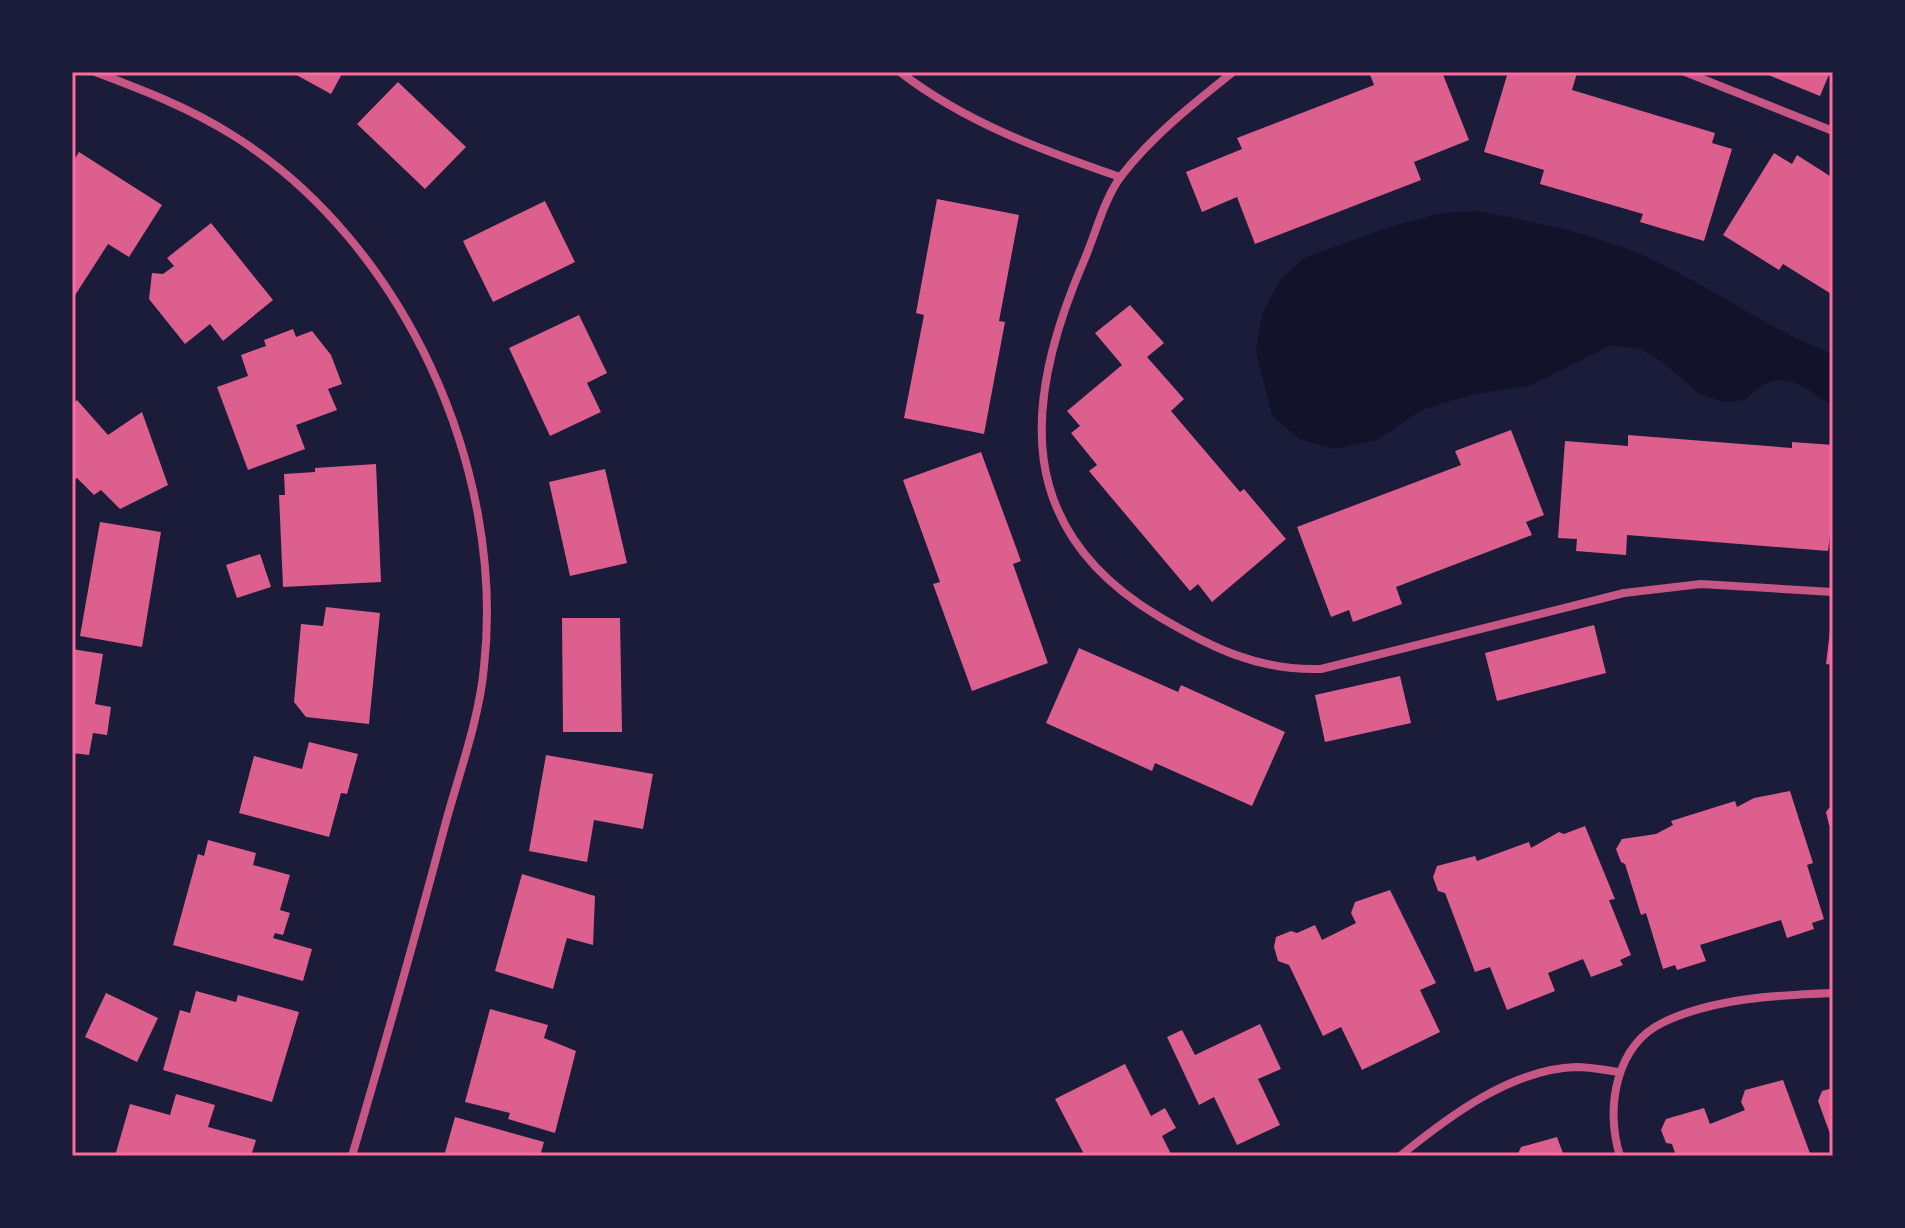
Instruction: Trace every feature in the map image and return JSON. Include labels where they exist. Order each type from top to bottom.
[{"type":"street","points":[[95,72],[174,102],[236,137],[298,186],[351,242],[395,297],[453,421],[469,469],[481,526],[487,590],[484,668],[398,999],[352,1156]]},
{"type":"street","points":[[900,72],[938,101],[994,130],[1120,177]]},
{"type":"street","points":[[1233,72],[1153,141],[1120,177],[1074,285],[1054,345],[1044,396],[1044,476],[1073,544],[1098,572],[1146,609],[1204,644],[1252,663],[1288,670],[1321,669],[1624,593],[1701,584],[1833,592]]},
{"type":"street","points":[[1685,72],[1833,131]]},
{"type":"street","points":[[1620,1156],[1612,1096],[1619,1072],[1638,1043],[1661,1022],[1736,1002],[1833,993]]},
{"type":"street","points":[[1400,1156],[1454,1116],[1505,1087],[1544,1073],[1576,1067],[1619,1072]]},
{"type":"shaded area","points":[[1476,211],[1569,231],[1638,253],[1788,334],[1833,354],[1833,406],[1810,390],[1779,380],[1757,389],[1745,400],[1724,402],[1700,394],[1661,361],[1640,349],[1612,345],[1532,385],[1475,394],[1421,410],[1377,440],[1335,449],[1299,439],[1272,415],[1256,352],[1262,315],[1280,280],[1304,258],[1392,226],[1443,213]]},
{"type":"building","points":[[291,72],[343,72],[331,94]]},
{"type":"building","points":[[1369,72],[1442,72],[1469,140],[1414,162],[1421,180],[1255,244],[1237,197],[1202,212],[1186,172],[1242,149],[1237,138],[1374,85]]},
{"type":"building","points":[[1508,72],[1577,73],[1572,90],[1715,133],[1712,143],[1732,149],[1704,241],[1640,222],[1643,214],[1540,184],[1544,170],[1484,152]]},
{"type":"building","points":[[1761,72],[1830,72],[1820,96]]},
{"type":"building","points":[[398,82],[466,147],[425,189],[357,124]]},
{"type":"building","points":[[79,152],[162,205],[129,257],[108,244],[72,300],[72,163]]},
{"type":"building","points":[[1774,153],[1792,164],[1797,155],[1833,178],[1833,295],[1783,264],[1779,270],[1723,235]]},
{"type":"building","points":[[937,199],[1019,215],[999,321],[1005,322],[984,434],[904,418],[924,315],[916,313]]},
{"type":"building","points":[[545,201],[575,262],[493,302],[463,241]]},
{"type":"building","points":[[211,223],[273,300],[223,341],[210,324],[185,344],[149,299],[152,273],[163,274],[174,266],[167,258]]},
{"type":"building","points":[[1130,305],[1164,343],[1147,357],[1184,399],[1171,411],[1240,492],[1244,489],[1286,539],[1212,602],[1198,584],[1190,591],[1089,471],[1097,465],[1071,433],[1080,426],[1067,411],[1122,365],[1095,333]]},
{"type":"building","points":[[579,315],[607,373],[587,383],[601,412],[550,436],[509,348]]},
{"type":"building","points":[[293,329],[296,337],[312,331],[331,355],[342,384],[328,389],[337,410],[296,425],[305,449],[248,470],[217,387],[248,376],[241,355],[266,346],[264,340]]},
{"type":"building","points":[[77,400],[108,435],[142,412],[168,485],[120,509],[101,490],[94,495],[77,478],[72,482],[72,405]]},
{"type":"building","points":[[1511,430],[1544,515],[1526,522],[1532,535],[1396,587],[1402,604],[1353,622],[1349,610],[1331,617],[1297,527],[1461,465],[1455,451]]},
{"type":"building","points":[[1628,435],[1792,448],[1792,442],[1833,445],[1833,535],[1830,535],[1828,551],[1627,535],[1626,555],[1576,551],[1577,539],[1558,538],[1565,441],[1628,446]]},
{"type":"building","points":[[981,452],[1021,561],[1013,564],[1048,663],[972,691],[933,584],[940,582],[903,480]]},
{"type":"building","points":[[376,464],[381,582],[283,587],[279,495],[285,495],[284,474],[315,472],[315,468]]},
{"type":"building","points":[[605,469],[627,563],[570,576],[549,482]]},
{"type":"building","points":[[100,522],[161,532],[142,647],[80,636]]},
{"type":"building","points":[[260,554],[271,587],[237,598],[226,565]]},
{"type":"building","points":[[326,607],[380,613],[369,724],[306,717],[294,702],[301,624],[323,626]]},
{"type":"building","points":[[562,618],[620,618],[622,732],[563,732]]},
{"type":"building","points":[[1833,623],[1833,665],[1826,664]]},
{"type":"building","points":[[1594,625],[1606,673],[1497,701],[1485,653]]},
{"type":"building","points":[[1079,648],[1178,692],[1181,685],[1285,732],[1252,806],[1155,763],[1152,771],[1046,723]]},
{"type":"building","points":[[72,649],[103,654],[95,704],[111,707],[107,735],[93,733],[89,755],[72,753]]},
{"type":"building","points":[[1400,676],[1411,723],[1325,742],[1315,695]]},
{"type":"building","points":[[309,742],[358,754],[347,794],[341,793],[329,837],[239,813],[254,756],[302,769]]},
{"type":"building","points":[[546,755],[653,774],[643,829],[594,820],[587,862],[529,851]]},
{"type":"building","points":[[1790,791],[1813,863],[1807,865],[1824,919],[1812,923],[1814,929],[1787,938],[1781,920],[1700,945],[1706,961],[1677,970],[1675,965],[1663,969],[1646,913],[1641,915],[1625,864],[1621,862],[1616,849],[1622,839],[1656,834],[1673,825],[1671,821],[1735,801],[1737,807],[1754,798]]},
{"type":"building","points":[[1833,803],[1833,827],[1829,825],[1826,812]]},
{"type":"building","points":[[1585,826],[1615,899],[1609,900],[1631,955],[1620,960],[1623,965],[1591,977],[1583,959],[1548,973],[1555,991],[1507,1010],[1490,967],[1475,972],[1445,893],[1438,891],[1433,877],[1437,866],[1475,856],[1477,861],[1529,842],[1531,848],[1559,832],[1564,834]]},
{"type":"building","points":[[208,840],[256,853],[253,865],[290,875],[280,910],[290,913],[283,935],[275,933],[273,938],[312,949],[303,981],[173,945],[198,854],[204,856]]},
{"type":"building","points":[[522,874],[595,896],[593,945],[567,938],[553,989],[495,971]]},
{"type":"building","points":[[1390,890],[1436,983],[1420,990],[1440,1032],[1362,1070],[1341,1027],[1323,1036],[1289,965],[1278,961],[1274,947],[1276,937],[1315,925],[1322,940],[1356,923],[1351,913],[1355,902]]},
{"type":"building","points":[[196,991],[236,1002],[238,995],[299,1012],[272,1102],[163,1070],[180,1010],[190,1013]]},
{"type":"building","points":[[106,993],[158,1018],[137,1062],[85,1037]]},
{"type":"building","points":[[490,1009],[548,1025],[544,1038],[576,1051],[555,1133],[508,1119],[510,1113],[465,1102]]},
{"type":"building","points":[[1260,1024],[1281,1069],[1258,1079],[1280,1125],[1237,1145],[1214,1097],[1199,1105],[1167,1037],[1182,1030],[1195,1055]]},
{"type":"building","points":[[1125,1064],[1151,1116],[1165,1108],[1176,1128],[1162,1136],[1172,1156],[1105,1156],[1103,1153],[1085,1156],[1055,1099]]},
{"type":"building","points":[[1783,1080],[1811,1156],[1676,1156],[1672,1144],[1666,1143],[1661,1130],[1666,1119],[1704,1108],[1710,1124],[1745,1110],[1741,1102],[1745,1090]]},
{"type":"building","points":[[1833,1088],[1832,1139],[1818,1101],[1822,1091]]},
{"type":"building","points":[[176,1094],[215,1105],[208,1127],[256,1140],[251,1156],[115,1156],[130,1104],[170,1115]]},
{"type":"building","points":[[455,1117],[544,1142],[540,1156],[444,1156]]},
{"type":"building","points":[[1557,1137],[1564,1156],[1517,1156],[1521,1147]]}]
